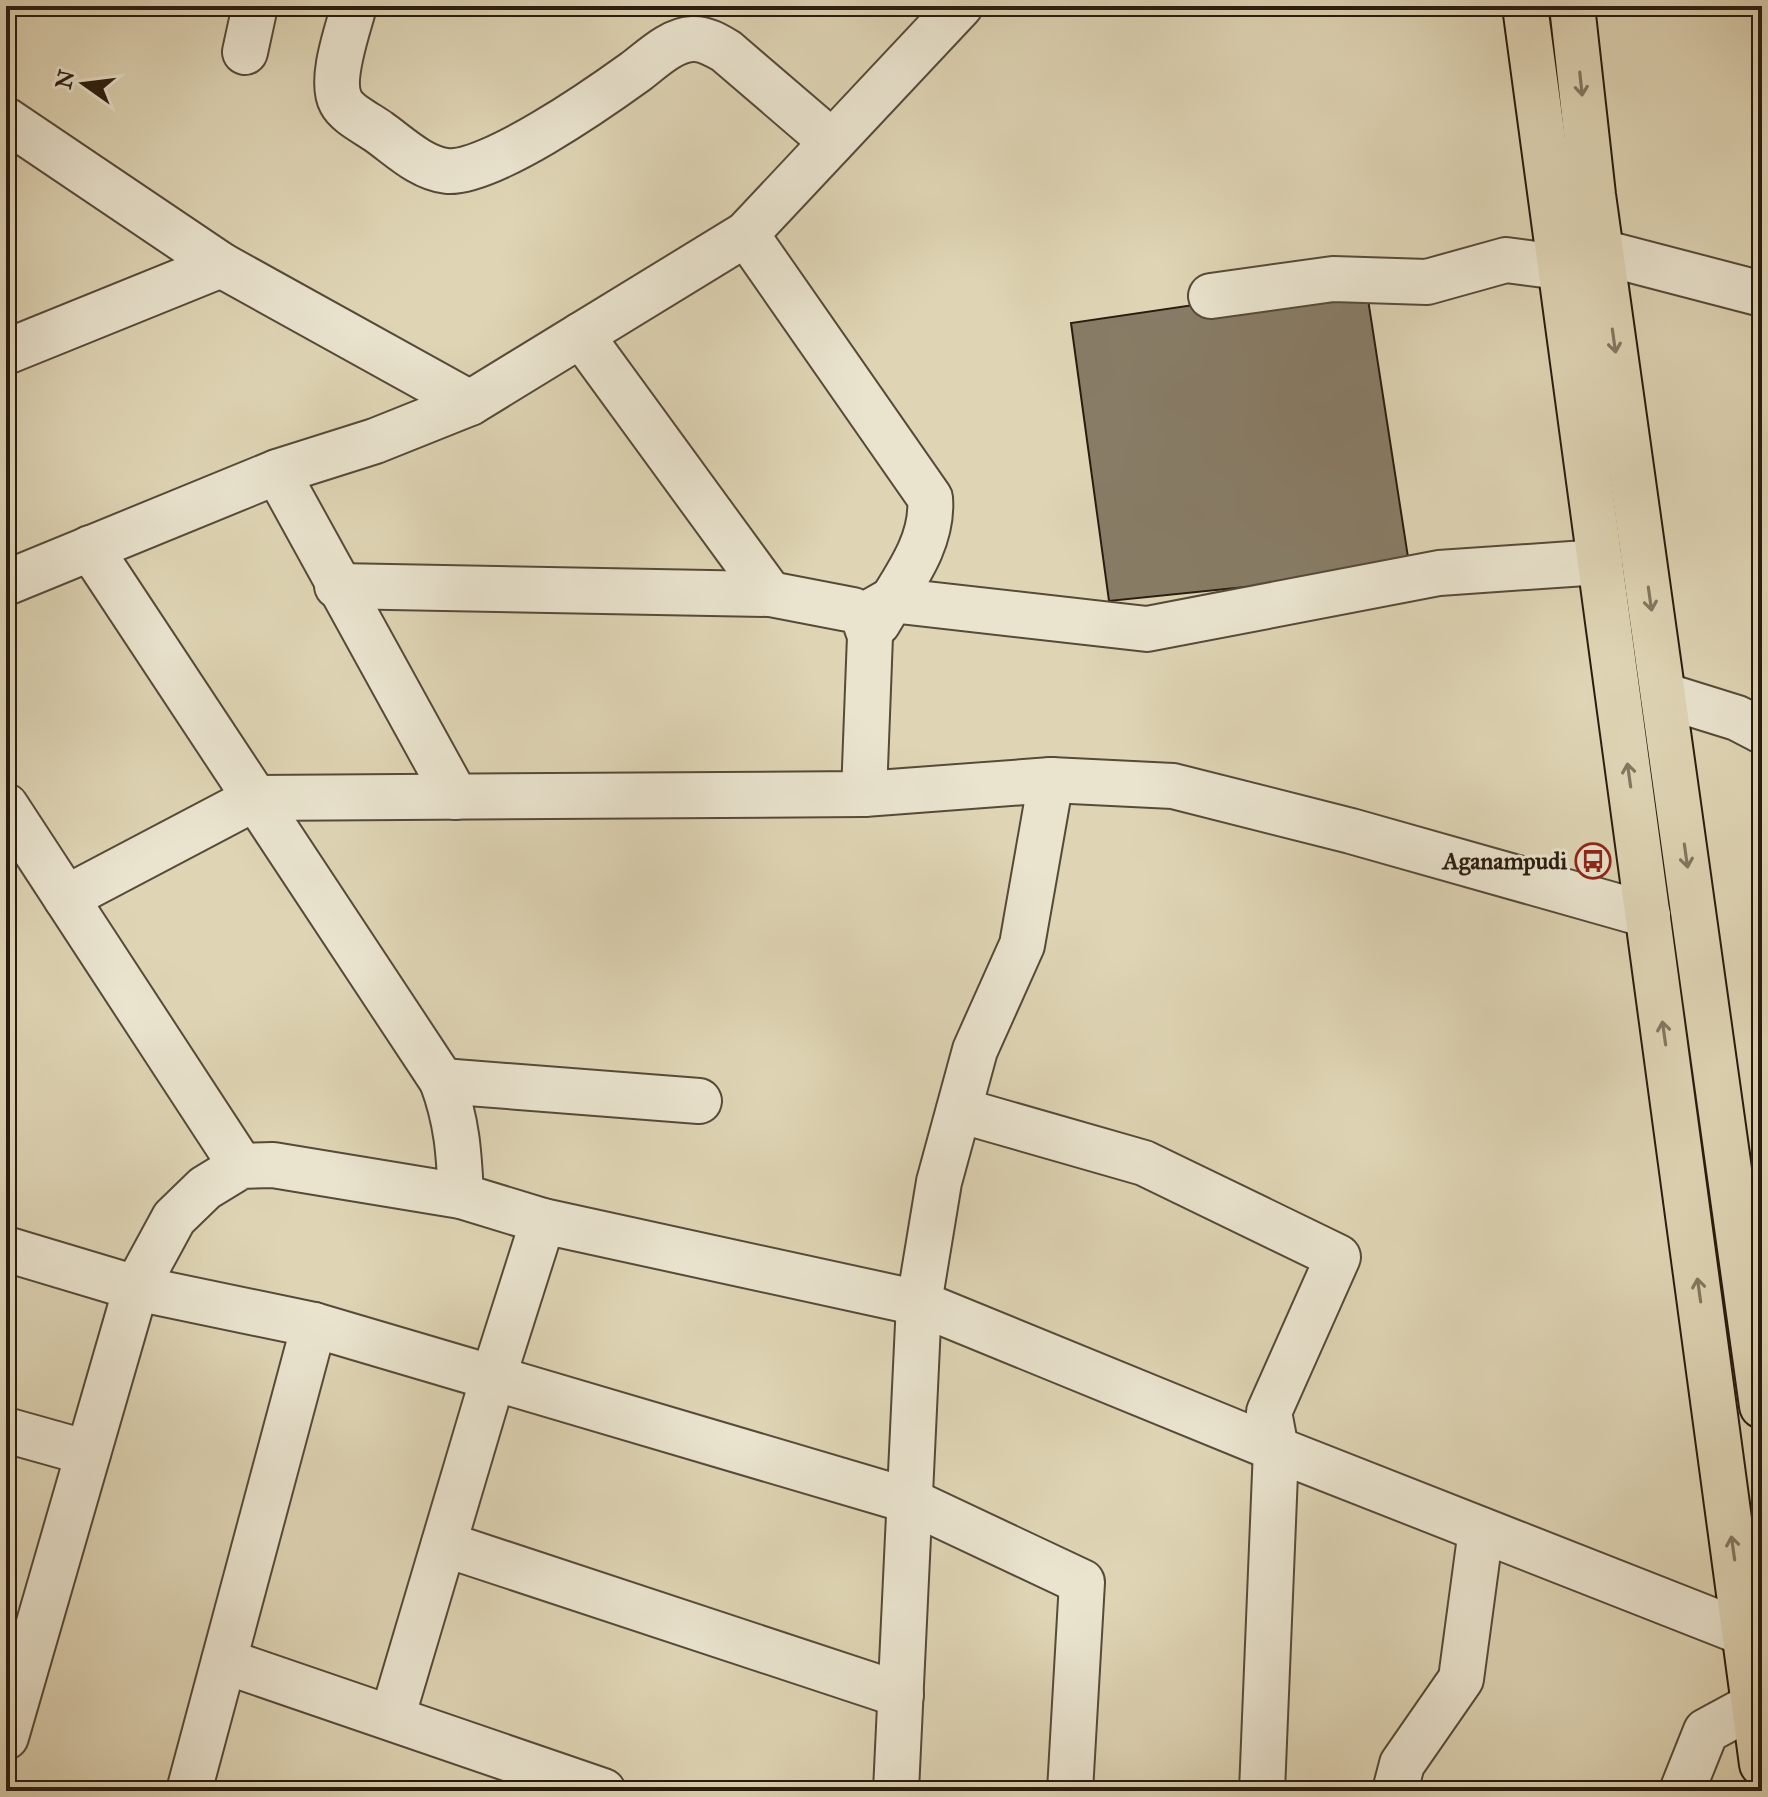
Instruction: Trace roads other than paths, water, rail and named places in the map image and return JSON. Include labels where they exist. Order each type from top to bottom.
[{"type":"main road","points":[[1525,6],[1762,1764]]},
{"type":"main road","points":[[1572,6],[1601,252],[1762,1406]]},
{"type":"main road","points":[[1673,1098],[1719,1093]]},
{"type":"street","points":[[245,52],[255,6]]},
{"type":"street","points":[[354,6],[339,64],[341,102],[426,166],[462,171],[529,141],[590,104],[674,44],[694,38],[726,51],[832,142]]},
{"type":"street","points":[[6,583],[277,472],[375,441],[470,403],[746,234],[960,6]]},
{"type":"street","points":[[6,120],[221,265],[470,403]]},
{"type":"street","points":[[746,234],[930,498],[931,511],[925,542],[875,617],[864,794]]},
{"type":"street","points":[[1601,252],[1762,294]]},
{"type":"street","points":[[1211,296],[1333,279],[1427,282],[1506,260],[1560,267]]},
{"type":"street","points":[[6,352],[221,265]]},
{"type":"street","points":[[581,335],[770,594]]},
{"type":"street","points":[[277,472],[337,586],[456,797]]},
{"type":"street","points":[[90,548],[442,1081],[456,1128],[461,1196]]},
{"type":"street","points":[[337,586],[770,594],[875,617],[1147,629],[1439,573],[1600,562]]},
{"type":"street","points":[[1663,695],[1737,718],[1762,731]]},
{"type":"street","points":[[66,898],[256,798],[864,794],[1051,780],[1173,786],[1351,831],[1648,915]]},
{"type":"street","points":[[896,1791],[919,1303],[939,1182],[975,1050],[1022,945],[1051,780]]},
{"type":"street","points":[[6,806],[241,1166]]},
{"type":"street","points":[[442,1081],[699,1101]]},
{"type":"street","points":[[959,1110],[1144,1163],[1338,1257],[1269,1412],[1276,1449],[1262,1791]]},
{"type":"street","points":[[6,1737],[136,1288],[174,1218],[205,1188],[241,1166],[273,1165],[461,1196],[543,1221],[919,1303],[1276,1449],[1744,1633]]},
{"type":"street","points":[[392,1718],[543,1221]]},
{"type":"street","points":[[6,1249],[136,1288],[314,1325],[910,1501],[1082,1582],[1070,1791]]},
{"type":"street","points":[[189,1791],[314,1325]]},
{"type":"street","points":[[6,1430],[88,1453]]},
{"type":"street","points":[[1395,1791],[1402,1764],[1461,1679],[1481,1530]]},
{"type":"street","points":[[444,1544],[901,1695]]},
{"type":"street","points":[[224,1661],[603,1791]]},
{"type":"street","points":[[1682,1791],[1706,1731],[1754,1705]]},
{"type":"place","name":"Aganampudi","points":[[1593,861]]}]
